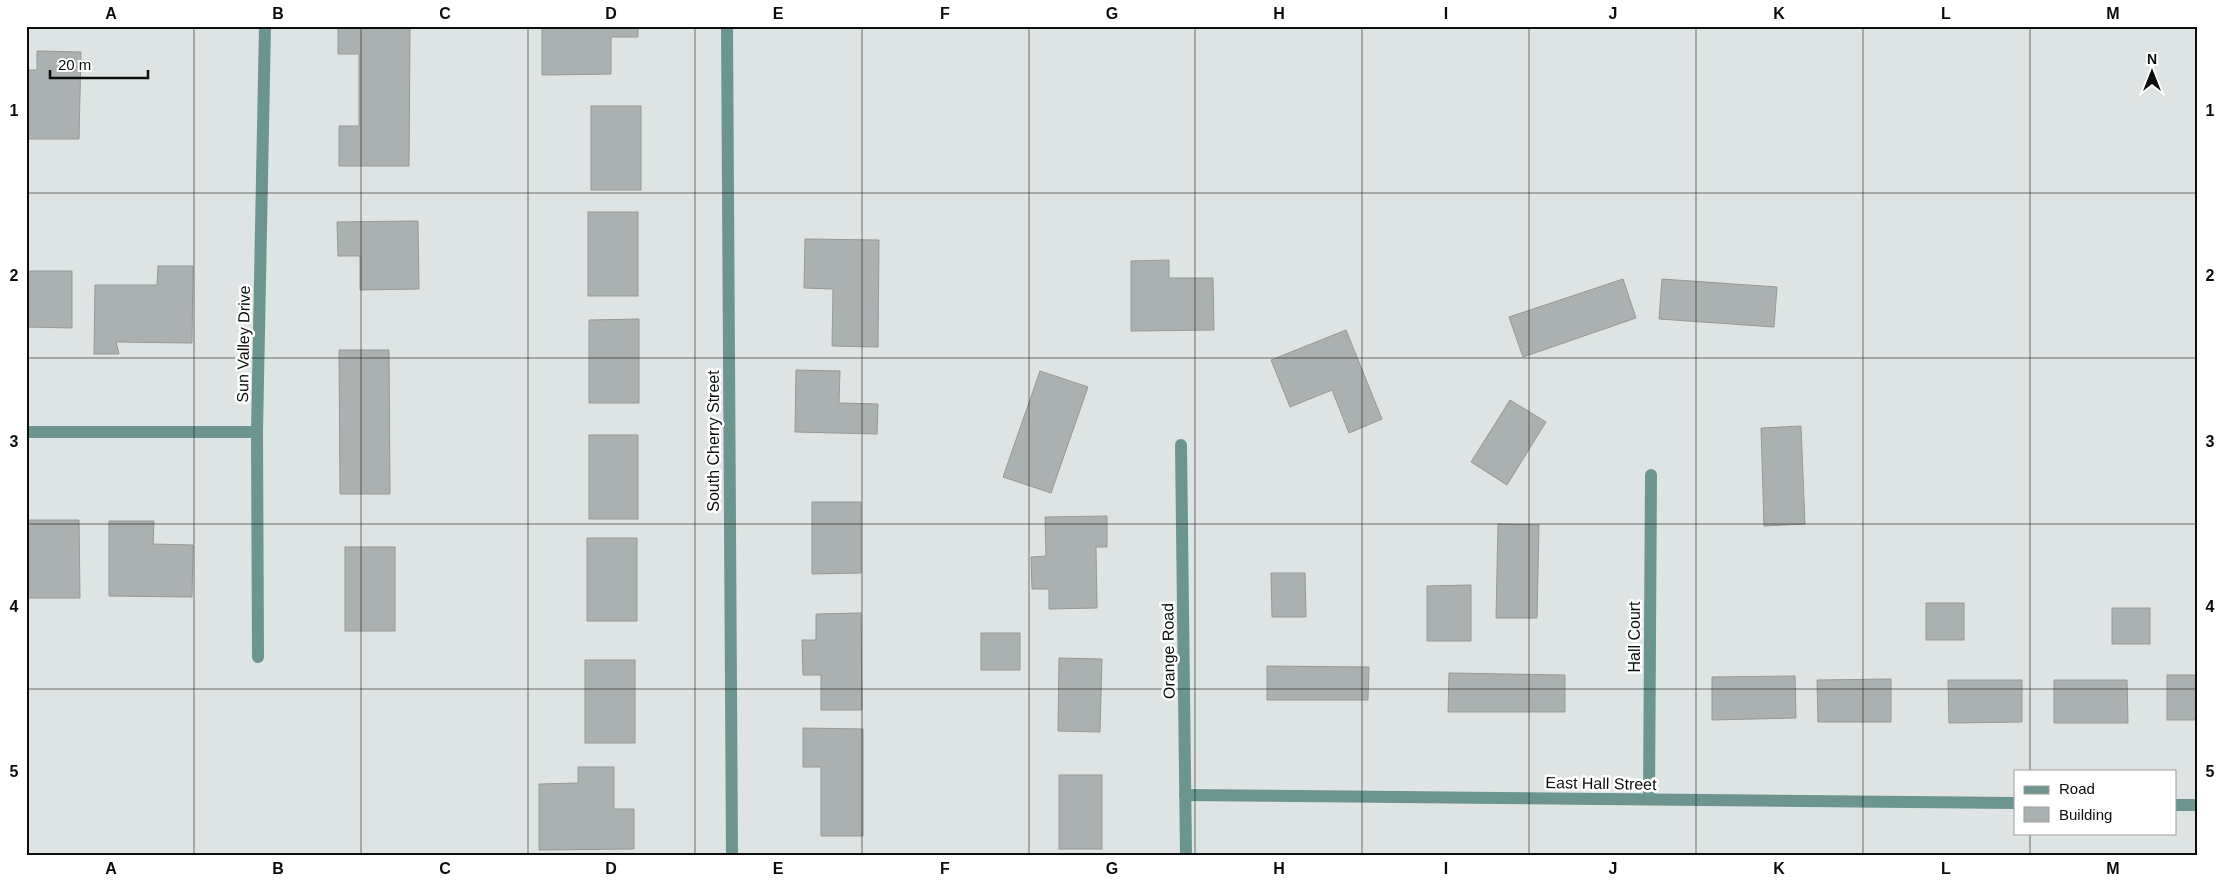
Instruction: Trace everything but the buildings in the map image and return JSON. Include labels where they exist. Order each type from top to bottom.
[{"type":"street","name":"Sun Valley Drive","points":[[258,657],[258,432],[265,26]]},
{"type":"street","name":"South Cherry Street","points":[[727,26],[732,856]]},
{"type":"street","points":[[26,432],[258,432]]},
{"type":"street","name":"Orange Road","points":[[1180,445],[1186,856]]},
{"type":"street","name":"Hall Court","points":[[1649,799],[1651,475]]},
{"type":"street","name":"East Hall Street","points":[[1186,795],[2014,803]]},
{"type":"street","points":[[2176,805],[2198,805]]}]
